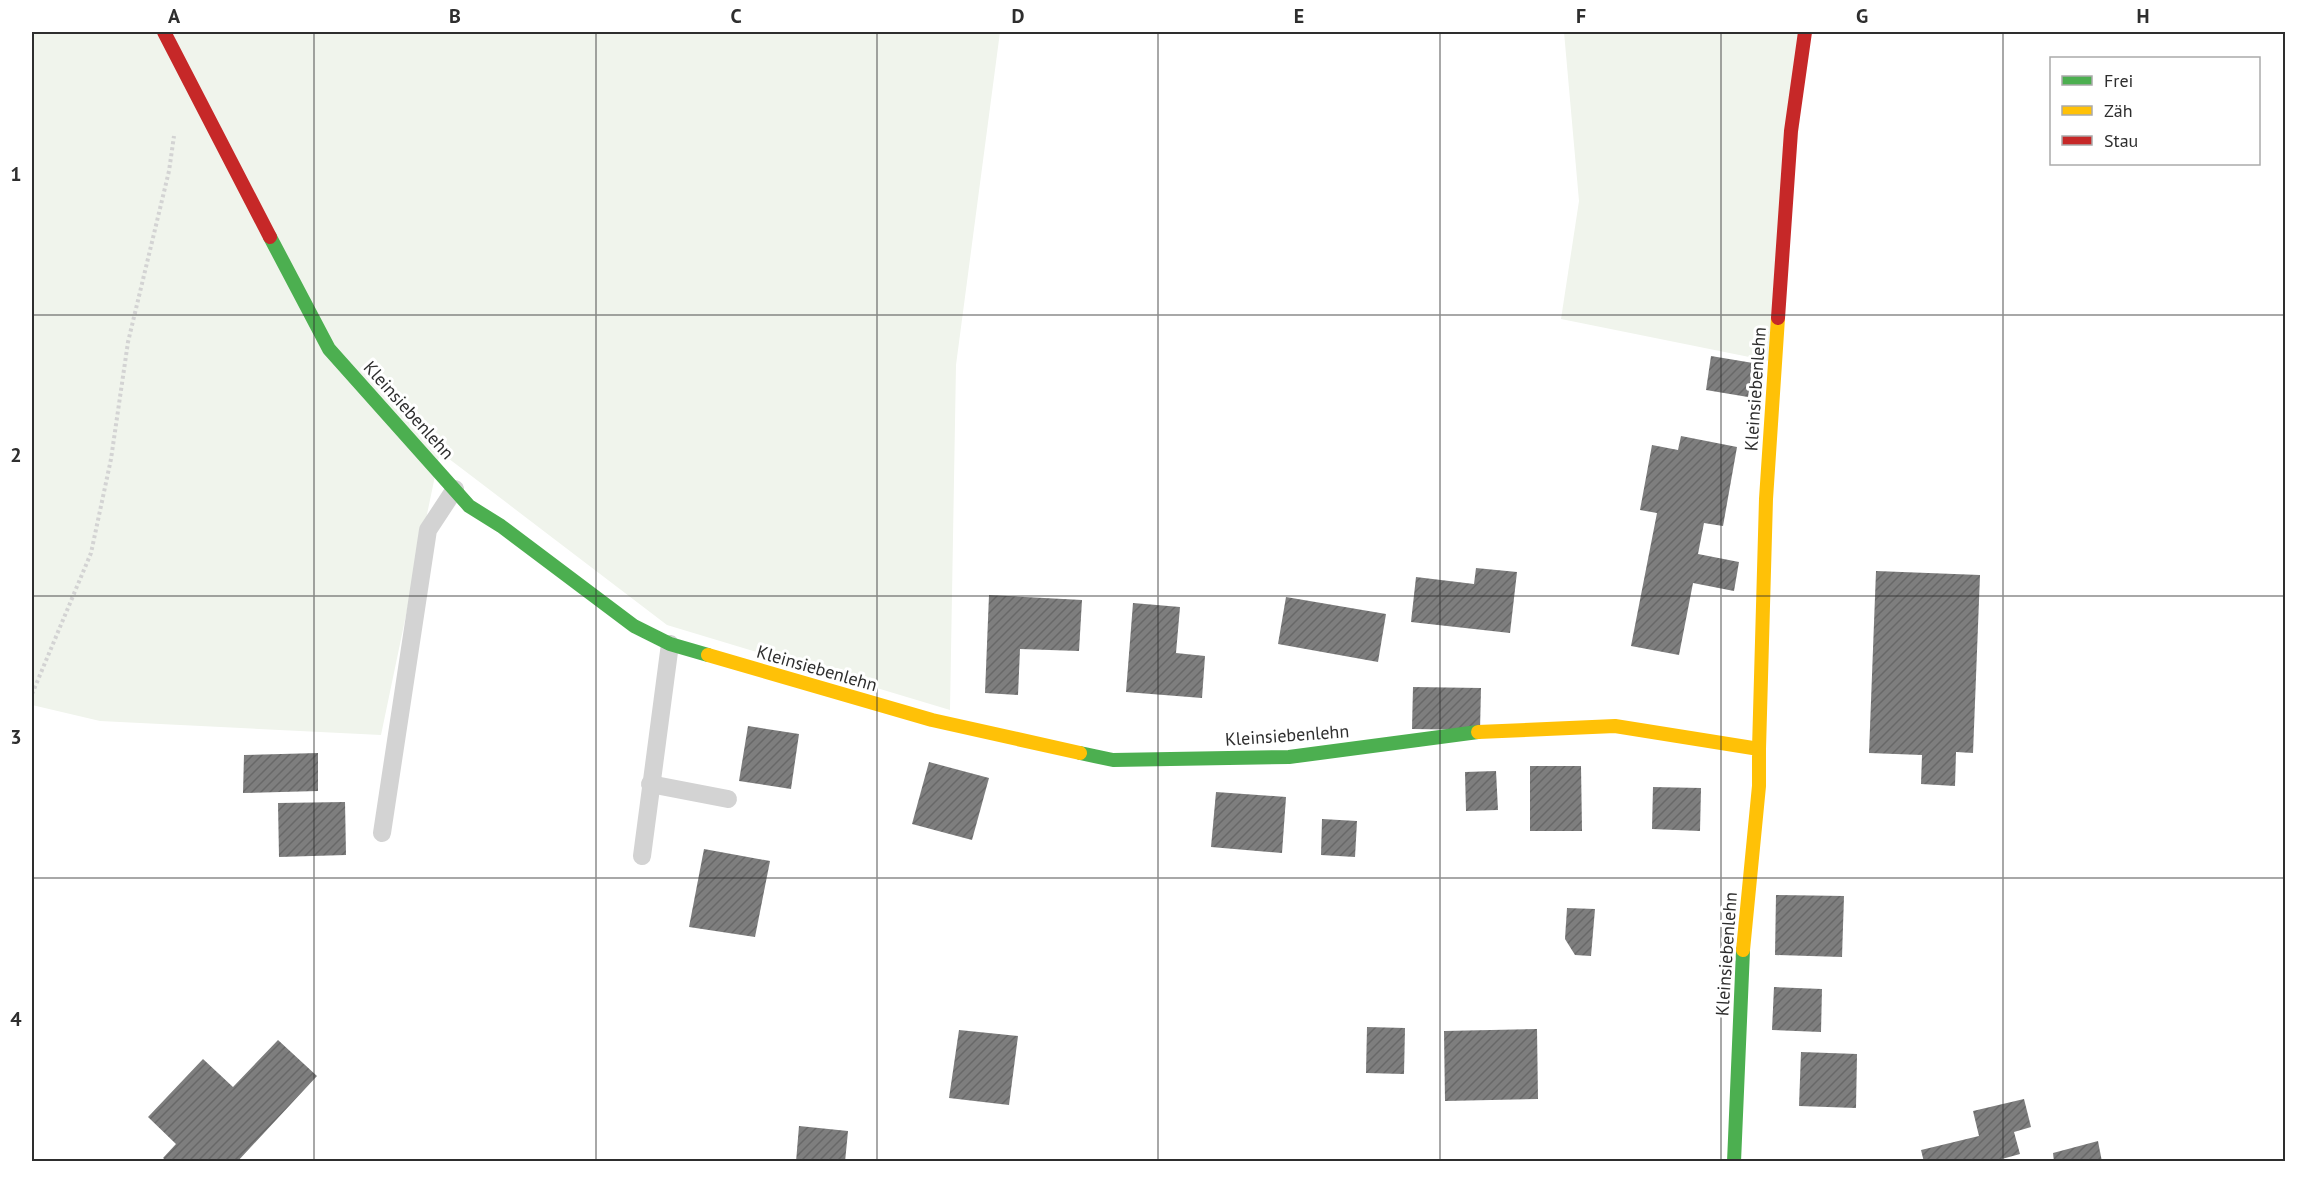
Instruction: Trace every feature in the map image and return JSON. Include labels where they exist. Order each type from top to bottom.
[{"type":"street","name":"Kleinsiebenlehn","points":[[164,32],[329,349],[469,506],[501,526],[634,626],[670,644],[932,720],[1113,760],[1289,757],[1497,730],[1615,726],[1759,749]]},
{"type":"street","name":"Kleinsiebenlehn","points":[[1734,1161],[1741,967],[1759,786],[1767,476],[1791,131],[1805,32]]},
{"type":"lane","points":[[382,833],[428,530],[455,489]]},
{"type":"lane","points":[[642,856],[670,644]]},
{"type":"lane","points":[[650,784],[728,799]]},
{"type":"path","points":[[32,694],[91,553],[111,459],[128,342],[169,171],[176,127]]},
{"type":"shaded area","points":[[32,32],[1000,32],[956,365],[950,710],[667,625],[440,452],[381,735],[100,721],[32,705]]},
{"type":"shaded area","points":[[1564,32],[1809,32],[1774,362],[1561,319],[1579,201]]},
{"type":"building","points":[[1711,356],[1753,363],[1748,397],[1706,390]]},
{"type":"building","points":[[1681,436],[1737,447],[1723,526],[1704,523],[1698,554],[1739,562],[1734,591],[1693,583],[1679,655],[1631,646],[1657,513],[1640,510],[1652,445],[1678,450]]},
{"type":"building","points":[[1476,568],[1517,572],[1510,633],[1411,622],[1416,577],[1474,584]]},
{"type":"building","points":[[1876,571],[1980,575],[1973,753],[1956,752],[1955,786],[1921,784],[1922,755],[1869,753]]},
{"type":"building","points":[[989,595],[1082,600],[1079,651],[1020,649],[1018,695],[985,693]]},
{"type":"building","points":[[1286,597],[1386,614],[1378,662],[1278,644]]},
{"type":"building","points":[[1133,603],[1180,607],[1176,653],[1205,656],[1202,698],[1126,692]]},
{"type":"building","points":[[1413,687],[1481,688],[1480,730],[1412,729]]},
{"type":"building","points":[[748,726],[799,734],[791,789],[739,781]]},
{"type":"building","points":[[318,753],[318,791],[243,793],[244,755]]},
{"type":"building","points":[[929,762],[989,778],[972,840],[912,824]]},
{"type":"building","points":[[1530,766],[1581,766],[1582,831],[1530,831]]},
{"type":"building","points":[[1496,771],[1498,810],[1466,811],[1465,772]]},
{"type":"building","points":[[1653,787],[1701,788],[1700,831],[1652,829]]},
{"type":"building","points":[[1216,792],[1286,797],[1282,853],[1211,847]]},
{"type":"building","points":[[345,802],[346,855],[279,857],[278,803]]},
{"type":"building","points":[[1322,819],[1357,821],[1355,857],[1321,855]]},
{"type":"building","points":[[704,849],[770,861],[755,937],[689,927]]},
{"type":"building","points":[[1776,895],[1844,896],[1842,957],[1775,955]]},
{"type":"building","points":[[1567,908],[1595,909],[1591,956],[1575,955],[1565,939]]},
{"type":"building","points":[[1774,987],[1822,989],[1821,1032],[1772,1030]]},
{"type":"building","points":[[1367,1027],[1405,1028],[1404,1074],[1366,1073]]},
{"type":"building","points":[[1537,1029],[1538,1099],[1445,1101],[1444,1031]]},
{"type":"building","points":[[959,1030],[1018,1036],[1009,1105],[949,1098]]},
{"type":"building","points":[[278,1040],[317,1076],[237,1162],[168,1162],[163,1158],[176,1144],[148,1117],[203,1059],[233,1087]]},
{"type":"building","points":[[1801,1052],[1857,1054],[1856,1108],[1799,1106]]},
{"type":"building","points":[[2024,1099],[2031,1127],[2014,1132],[2020,1154],[1991,1162],[1924,1162],[1921,1150],[1979,1136],[1973,1111]]},
{"type":"building","points":[[799,1126],[848,1131],[845,1162],[796,1162]]},
{"type":"building","points":[[2098,1141],[2102,1162],[2054,1162],[2053,1153]]},
{"type":"traffic: fast","points":[[270,237],[329,349],[469,506],[501,526],[634,626],[670,644],[708,655]]},
{"type":"traffic: fast","points":[[1080,753],[1113,760],[1289,757],[1478,732]]},
{"type":"traffic: fast","points":[[1734,1162],[1743,950]]},
{"type":"traffic: slow","points":[[1759,749],[1766,499],[1778,318]]},
{"type":"traffic: slow","points":[[708,655],[932,720],[1080,753]]},
{"type":"traffic: slow","points":[[1478,732],[1615,726],[1759,749],[1759,786],[1743,950]]},
{"type":"traffic: jam","points":[[164,32],[270,237]]},
{"type":"traffic: jam","points":[[1778,318],[1791,131],[1805,32]]}]
